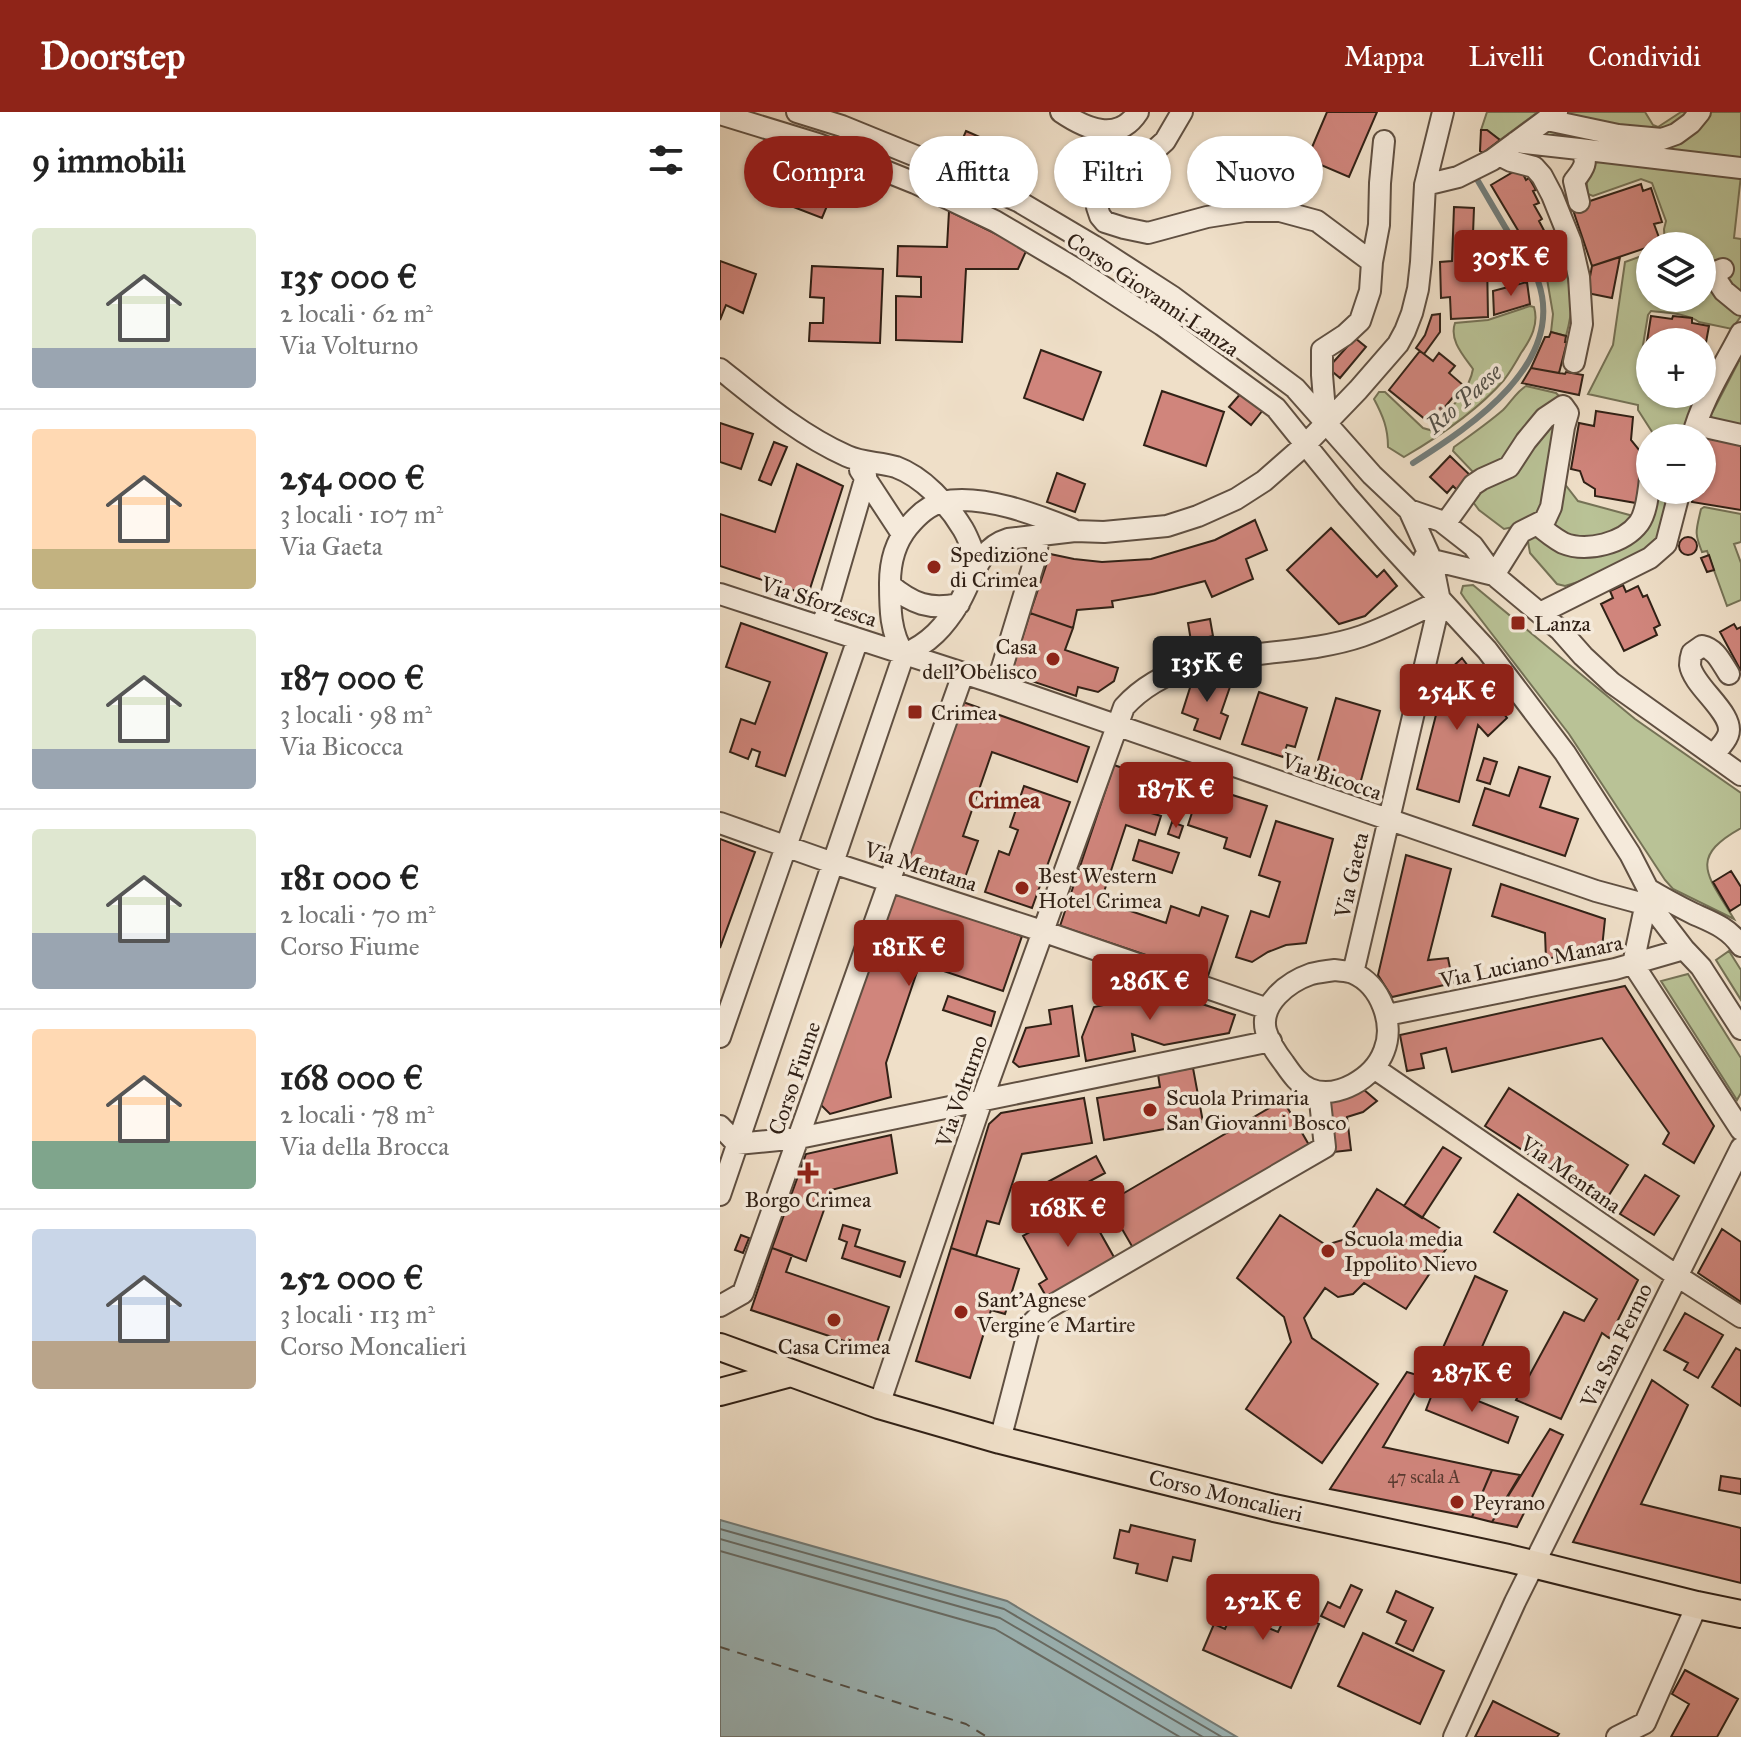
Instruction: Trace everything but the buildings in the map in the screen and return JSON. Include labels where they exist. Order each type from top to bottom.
[{"type":"main road","name":"Corso Moncalieri","points":[[720,1347],[879,1405],[1000,1440],[1274,1508],[1534,1564],[1741,1614]]},
{"type":"main road","points":[[720,1392],[791,1373]]},
{"type":"street","name":"Corso Giovanni Lanza","points":[[797,112],[842,126],[1018,201],[1173,297],[1295,388],[1316,434],[1390,545],[1487,650],[1565,753],[1630,854],[1658,915],[1701,967],[1741,1029]]},
{"type":"street","points":[[1061,112],[1101,131],[1113,131],[1127,125],[1138,112]]},
{"type":"street","points":[[1182,112],[1165,141],[1099,200],[1097,207],[1105,222],[1148,233],[1207,217],[1245,211],[1280,211],[1317,221],[1372,262]]},
{"type":"street","points":[[1075,531],[1038,515],[991,502],[943,502],[928,508],[902,534],[890,569],[893,631],[897,644],[904,654],[932,639],[959,604],[978,563],[987,550],[998,542],[1075,531],[1104,532],[1167,526],[1198,516],[1236,499],[1264,481],[1316,434],[1405,331],[1418,289],[1425,185],[1443,112]]},
{"type":"street","points":[[1425,185],[1458,177],[1499,155],[1552,116],[1618,135],[1662,139],[1676,134],[1700,112]]},
{"type":"street","name":"Corso Giovanni Lanza","points":[[720,114],[818,144],[915,183],[995,221],[1162,325],[1372,475],[1409,510],[1432,561],[1440,601]]},
{"type":"street","points":[[1316,434],[1322,350],[1360,321],[1370,291],[1379,225],[1384,141]]},
{"type":"street","points":[[1516,142],[1741,168]]},
{"type":"street","points":[[1579,149],[1584,153],[1585,160],[1584,169],[1574,181],[1579,202]]},
{"type":"street","points":[[1499,155],[1534,167],[1542,176],[1571,242],[1579,277],[1582,324],[1574,362]]},
{"type":"street","points":[[1723,269],[1714,276],[1724,291],[1741,305]]},
{"type":"street","points":[[1698,424],[1741,333]]},
{"type":"street","points":[[720,369],[781,418],[850,458],[866,476],[902,534]]},
{"type":"street","points":[[1445,524],[1473,485],[1509,467],[1545,418],[1563,406],[1568,413],[1551,507],[1545,520],[1521,532],[1494,575]]},
{"type":"street","points":[[1716,433],[1741,435]]},
{"type":"street","points":[[850,458],[911,473],[943,502],[964,530],[978,563]]},
{"type":"street","points":[[822,627],[866,476]]},
{"type":"street","points":[[1537,524],[1566,544],[1585,547],[1611,543],[1625,536],[1640,522],[1646,504]]},
{"type":"street","points":[[1540,613],[1663,549],[1676,504]]},
{"type":"street","points":[[1409,510],[1445,524],[1473,546],[1494,575],[1540,613],[1612,683],[1741,775]]},
{"type":"street","points":[[997,684],[1036,556],[1039,535]]},
{"type":"street","points":[[1390,545],[1432,561],[1494,575]]},
{"type":"street","points":[[890,585],[903,596],[931,607],[959,604]]},
{"type":"street","name":"Via Sforzesca","points":[[720,594],[904,654]]},
{"type":"street","name":"Via Volturno","points":[[879,1405],[982,1100],[1124,707],[1155,681],[1180,668],[1361,637],[1440,601]]},
{"type":"street","name":"Via Gaeta","points":[[1353,973],[1440,601]]},
{"type":"street","points":[[720,1037],[858,639]]},
{"type":"street","points":[[1713,755],[1730,732],[1727,720],[1694,676],[1690,663],[1692,653],[1702,646],[1709,648],[1729,674]]},
{"type":"street","name":"Via Bicocca","points":[[904,654],[1596,891],[1650,900]]},
{"type":"street","name":"Corso Fiume","points":[[720,1195],[904,654]]},
{"type":"street","name":"Corso Fiume","points":[[720,1306],[743,1293],[963,674]]},
{"type":"street","name":"Via Mentana","points":[[720,823],[1268,1009]]},
{"type":"street","points":[[1741,946],[1722,927],[1665,899],[1650,900],[1633,964],[1741,1130]]},
{"type":"street","name":"Via Luciano Manara","points":[[1387,1015],[1633,964],[1684,949]]},
{"type":"street","points":[[1335,970],[1353,973],[1368,984],[1387,1015],[1388,1037],[1384,1052],[1374,1068],[1359,1081],[1337,1091],[1319,1092],[1293,1077],[1266,1031],[1268,1009],[1276,996],[1300,978],[1335,970]]},
{"type":"street","points":[[720,1126],[737,1144],[799,1138],[1271,1041]]},
{"type":"street","name":"Via Mentana","points":[[1374,1068],[1741,1317]]},
{"type":"street","points":[[1000,1440],[1030,1325],[1046,1309],[1325,1147],[1319,1092]]},
{"type":"street","name":"Via San Fermo","points":[[1454,1737],[1534,1564],[1741,1148]]},
{"type":"street","points":[[1617,1737],[1645,1723],[1697,1605]]},
{"type":"green space","points":[[1487,112],[1538,112],[1500,140],[1487,130],[1481,130]]},
{"type":"green space","points":[[1570,112],[1645,112],[1653,125],[1658,127],[1681,112],[1741,112],[1741,158],[1543,136],[1545,130]]},
{"type":"green space","points":[[1594,157],[1741,175],[1734,238],[1741,239],[1741,316],[1732,329],[1659,312],[1716,312],[1716,232],[1664,232],[1666,221],[1652,183],[1641,179],[1593,196],[1588,194],[1586,177]]},
{"type":"green space","points":[[1636,258],[1636,312],[1650,312],[1646,328],[1636,328],[1636,405],[1588,394],[1613,345],[1625,262]]},
{"type":"green space","points":[[1565,270],[1572,303],[1566,336],[1551,332],[1553,314],[1547,279]]},
{"type":"green space","points":[[1534,307],[1535,319],[1531,337],[1504,380],[1482,402],[1404,457],[1388,447],[1384,422],[1374,399],[1379,392],[1385,392],[1423,428],[1430,430],[1450,410],[1471,378],[1473,369],[1455,341],[1455,323],[1488,320]]},
{"type":"green space","points":[[1741,357],[1741,432],[1713,422],[1711,415]]},
{"type":"green space","points":[[1526,386],[1559,396],[1564,483],[1578,501],[1637,517],[1645,504],[1668,504],[1660,535],[1650,550],[1565,586],[1557,584],[1530,553],[1527,536],[1517,526],[1504,529],[1479,510],[1473,502],[1475,474],[1453,451],[1454,447],[1503,410]]},
{"type":"green space","points":[[1697,408],[1690,424],[1647,424],[1638,410]]},
{"type":"green space","points":[[1704,507],[1741,514],[1741,542],[1734,544],[1741,563],[1741,600],[1727,606],[1707,551],[1702,552],[1698,540],[1697,527]]},
{"type":"green space","points":[[1473,585],[1635,719],[1741,793],[1741,828],[1713,849],[1708,859],[1711,879],[1734,919],[1673,889],[1665,880],[1569,734],[1461,593],[1463,586]]},
{"type":"green space","points":[[1729,951],[1741,970],[1741,1000],[1716,960]]},
{"type":"green space","points":[[1688,974],[1741,1058],[1741,1093],[1737,1100],[1661,981]]},
{"type":"water","points":[[720,1520],[1007,1601],[1237,1737],[720,1737]]},
{"type":"waterway","name":"Rio Paese","points":[[1413,463],[1486,411],[1526,365],[1539,339],[1543,311],[1538,281],[1478,181]]},
{"type":"ferry route","points":[[720,1647],[966,1724],[987,1737]]},
{"type":"place","name":"Spedizione di Crimea","points":[[934,567]]},
{"type":"place","name":"Lanza","points":[[1518,623]]},
{"type":"place","name":"Casa dell'Obelisco","points":[[1053,659]]},
{"type":"place","name":"Crimea","points":[[915,712]]},
{"type":"place","name":"Best Western Hotel Crimea","points":[[1022,888]]},
{"type":"place","name":"Scuola Primaria San Giovanni Bosco","points":[[1150,1110]]},
{"type":"place","name":"Borgo Crimea","points":[[808,1173]]},
{"type":"place","name":"Scuola media Ippolito Nievo","points":[[1328,1251]]},
{"type":"place","name":"Sant'Agnese Vergine e Martire","points":[[961,1312]]},
{"type":"place","name":"Casa Crimea","points":[[834,1320]]},
{"type":"place","name":"Peyrano","points":[[1457,1502]]},
{"type":"district","name":"Crimea","points":[[1004,800]]}]
